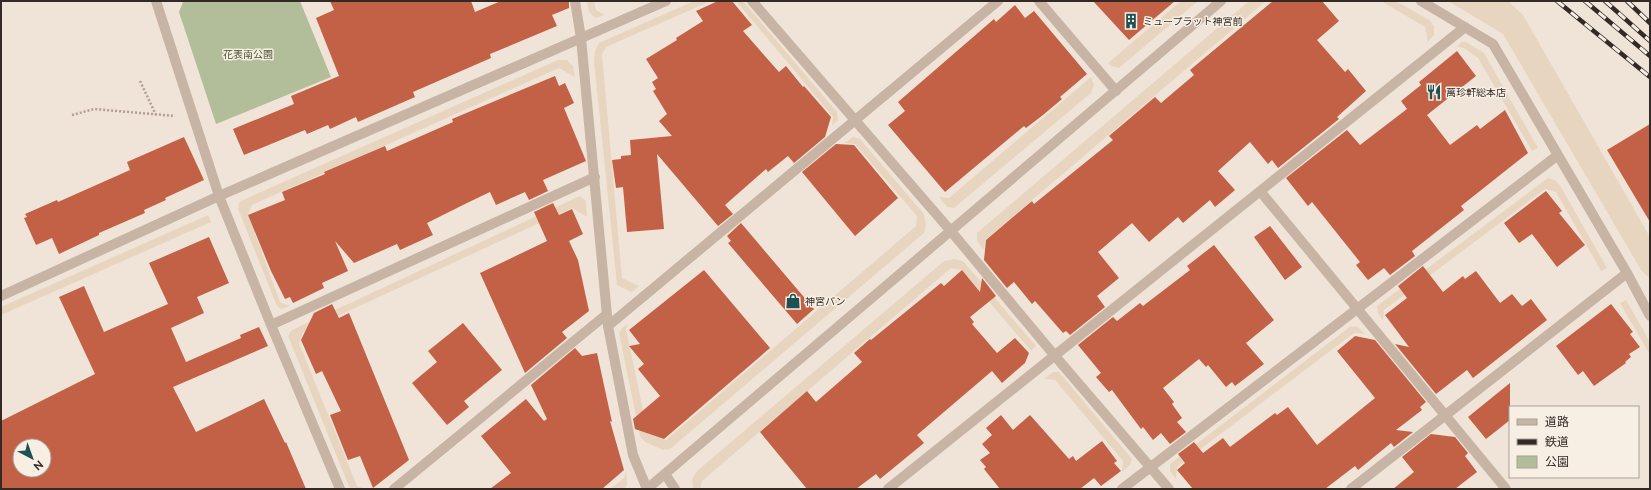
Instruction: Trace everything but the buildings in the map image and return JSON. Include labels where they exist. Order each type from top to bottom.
[{"type":"street","points":[[156,1],[220,196],[271,325],[340,489]]},
{"type":"street","points":[[575,1],[581,38],[608,326],[633,455],[647,489],[1220,1]]},
{"type":"street","points":[[1,296],[220,196],[666,1]]},
{"type":"street","points":[[752,1],[950,230],[1054,356],[1169,489]]},
{"type":"street","points":[[608,326],[998,1]]},
{"type":"street","points":[[1039,1],[1116,91]]},
{"type":"street","points":[[1421,1],[1494,44],[1648,309]]},
{"type":"street","points":[[888,489],[1465,27]]},
{"type":"street","points":[[1122,489],[1558,155]]},
{"type":"street","points":[[271,325],[595,177]]},
{"type":"street","points":[[1260,191],[1506,489]]},
{"type":"street","points":[[1351,489],[1627,273]]},
{"type":"street","points":[[394,489],[607,314]]},
{"type":"street","points":[[665,474],[675,489]]},
{"type":"path","points":[[140,82],[156,115]]},
{"type":"path","points":[[72,115],[94,109],[194,117]]},
{"type":"green space","name":"花表南公園","points":[[300,1],[331,77],[216,124],[179,12],[183,2]]},
{"type":"shaded area","points":[[587,1],[594,1],[596,10],[605,15],[595,18],[589,12]]},
{"type":"shaded area","points":[[694,1],[711,1],[606,47],[602,54],[622,278],[639,286],[632,292],[617,285],[594,61],[595,51],[599,43]]},
{"type":"shaded area","points":[[736,1],[743,1],[837,112],[838,120],[832,125],[833,117]]},
{"type":"shaded area","points":[[1181,1],[1198,1],[1119,68],[1111,66],[1108,63]]},
{"type":"shaded area","points":[[1249,1],[1266,1],[985,240],[984,250],[977,241],[977,233]]},
{"type":"shaded area","points":[[1381,1],[1396,1],[1429,20],[1434,26],[1434,35],[1428,42],[1425,27]]},
{"type":"shaded area","points":[[1448,1],[1508,1],[1523,15],[1650,237],[1650,277],[1648,277],[1641,270],[1503,34]]},
{"type":"shaded area","points":[[1461,42],[1466,42],[1484,53],[1538,148],[1532,151],[1478,58],[1464,48],[1457,47]]},
{"type":"shaded area","points":[[558,60],[567,60],[573,66],[575,77],[559,68],[252,205],[248,214],[280,302],[290,306],[281,309],[277,306],[238,209],[239,203]]},
{"type":"shaded area","points":[[1091,77],[1094,85],[1091,93],[954,208],[947,207],[939,197],[949,198]]},
{"type":"shaded area","points":[[853,137],[860,139],[924,214],[926,225],[924,233],[670,449],[663,450],[645,442],[640,436],[619,333],[622,328],[628,324],[626,329],[648,434],[666,440],[916,226],[917,216],[855,144],[845,143]]},
{"type":"shaded area","points":[[1548,178],[1555,180],[1561,187],[1607,268],[1601,271],[1556,192],[1545,189],[1384,310],[1383,321],[1378,313],[1377,306]]},
{"type":"shaded area","points":[[580,196],[586,201],[587,217],[572,208],[303,332],[299,343],[357,486],[366,489],[350,489],[288,336],[292,330]]},
{"type":"shaded area","points":[[208,215],[211,222],[1,315],[1,307]]},
{"type":"shaded area","points":[[954,259],[963,261],[1036,346],[1031,351],[962,270],[951,268],[702,481],[700,489],[693,489],[692,479],[697,471],[944,261]]},
{"type":"shaded area","points":[[1626,300],[1650,342],[1650,355],[1620,303]]},
{"type":"shaded area","points":[[1351,326],[1358,327],[1365,334],[1354,333],[1177,467],[1176,479],[1170,471],[1170,464]]},
{"type":"shaded area","points":[[1053,372],[1059,372],[1132,459],[1130,465],[1122,472],[1123,461],[1055,380],[1044,379]]},
{"type":"shaded area","points":[[626,471],[627,485],[625,489],[610,489],[624,478]]},
{"type":"railway","points":[[1557,1],[1650,77]]},
{"type":"railway","points":[[1585,1],[1650,56]]},
{"type":"railway","points":[[1605,1],[1650,41]]},
{"type":"railway","points":[[1627,1],[1650,23]]},
{"type":"place","name":"ミュープラット神宮前","points":[[1131,21]]},
{"type":"place","name":"萬珍軒総本店","points":[[1434,92]]},
{"type":"place","name":"神宮パン","points":[[793,301]]}]
